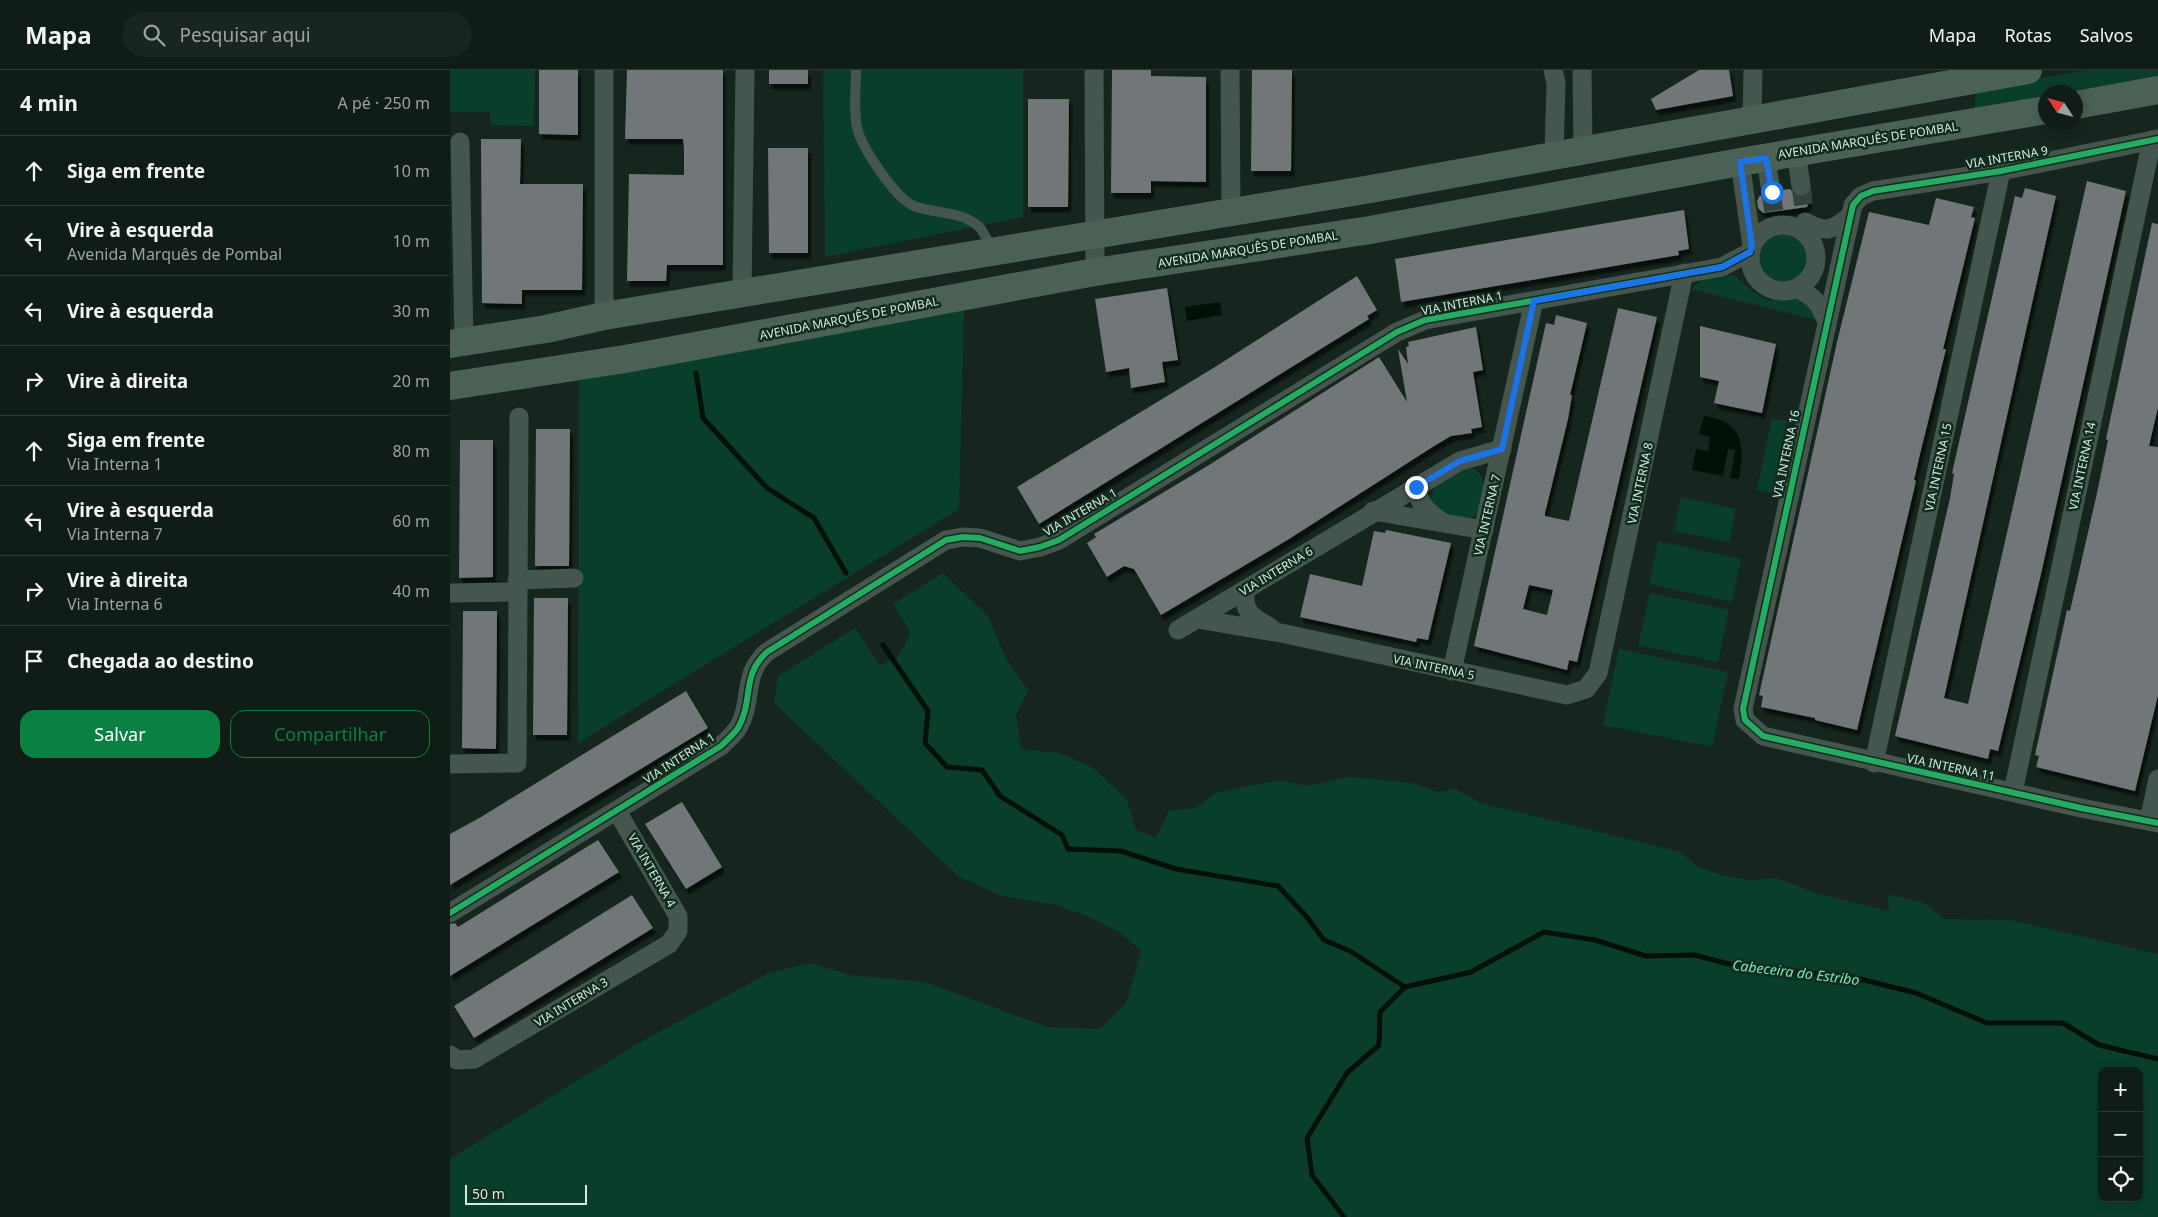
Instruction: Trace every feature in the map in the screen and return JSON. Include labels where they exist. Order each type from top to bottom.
[{"type":"main road","points":[[457,343],[546,329],[604,316],[742,292],[1231,210],[1365,190],[2028,70]]},
{"type":"main road","points":[[1957,126],[1970,106],[1971,93],[1968,81]]},
{"type":"main road","points":[[2083,104],[2158,90]]},
{"type":"main road","name":"AVENIDA MARQUÊS DE POMBAL","points":[[450,386],[645,355],[1095,272],[1370,230],[1796,152],[2038,111]]},
{"type":"main road","points":[[1502,164],[1505,205]]},
{"type":"main road","points":[[1365,190],[1370,230]]},
{"type":"main road","points":[[543,371],[546,329]]},
{"type":"street","points":[[604,70],[604,316]]},
{"type":"street","points":[[742,292],[745,70]]},
{"type":"street","points":[[1094,70],[1095,272]]},
{"type":"street","points":[[1230,70],[1231,210]]},
{"type":"street","points":[[1553,70],[1556,83],[1554,155]]},
{"type":"street","points":[[1582,70],[1583,150]]},
{"type":"street","points":[[1752,70],[1752,120]]},
{"type":"street","name":"VIA INTERNA 9","points":[[1861,196],[1874,191],[2002,171],[2155,140]]},
{"type":"street","name":"VIA INTERNA 14","points":[[2013,792],[2155,140]]},
{"type":"street","points":[[457,343],[460,142]]},
{"type":"street","points":[[1796,152],[1801,186]]},
{"type":"street","points":[[1753,160],[1772,192]]},
{"type":"street","points":[[1753,160],[1750,261],[1757,279]]},
{"type":"street","name":"VIA INTERNA 15","points":[[1874,763],[2002,171]]},
{"type":"street","name":"VIA INTERNA 16","points":[[1745,720],[1744,695],[1850,216],[1854,205],[1861,196]]},
{"type":"street","points":[[1722,267],[1751,249],[1761,233],[1774,218],[1792,225],[1820,229],[1835,228],[1850,216]]},
{"type":"street","points":[[1808,228],[1829,253],[1844,250]]},
{"type":"street","points":[[1802,285],[1816,264],[1808,228]]},
{"type":"street","points":[[1722,267],[1757,279],[1774,290],[1784,292],[1802,285],[1835,287]]},
{"type":"street","name":"VIA INTERNA 1","points":[[450,912],[618,811],[721,746],[737,729],[749,697],[750,678],[757,662],[767,652],[946,540],[963,537],[980,538],[1020,551],[1040,547],[1059,540],[1397,332],[1425,320],[1722,267]]},
{"type":"street","name":"VIA INTERNA 8","points":[[1586,689],[1598,673],[1684,273]]},
{"type":"street","points":[[1802,285],[1818,302],[1827,322]]},
{"type":"street","name":"VIA INTERNA 7","points":[[1452,671],[1534,301]]},
{"type":"street","points":[[450,764],[516,763],[516,586],[519,417]]},
{"type":"street","name":"VIA INTERNA 6","points":[[1178,630],[1460,461],[1502,449]]},
{"type":"street","points":[[1416,487],[1424,510],[1445,525]]},
{"type":"street","points":[[1373,512],[1484,530]]},
{"type":"street","points":[[450,593],[574,578]]},
{"type":"street","name":"VIA INTERNA 5","points":[[1245,590],[1244,604],[1252,616],[1281,633]]},
{"type":"street","name":"VIA INTERNA 5","points":[[1197,619],[1281,633],[1567,695],[1586,689]]},
{"type":"street","name":"VIA INTERNA 11","points":[[1745,720],[1763,736],[1874,763],[2153,822]]},
{"type":"street","points":[[2153,822],[2158,779]]},
{"type":"street","name":"VIA INTERNA 4","points":[[618,811],[678,916],[678,931]]},
{"type":"street","name":"VIA INTERNA 3","points":[[454,1058],[474,1059],[669,944],[678,931]]},
{"type":"lane","points":[[856,70],[857,130],[892,189],[911,205],[929,211],[950,214],[973,222],[981,230],[993,250]]},
{"type":"green space","points":[[450,70],[535,70],[534,126],[491,125],[490,112],[450,112]]},
{"type":"green space","points":[[823,70],[1023,70],[1023,217],[825,257]]},
{"type":"green space","points":[[2089,70],[2158,70],[2158,83],[2083,91],[2083,85],[2038,85],[2038,104],[1974,116],[1976,89]]},
{"type":"green space","points":[[1777,232],[1787,232],[1801,239],[1808,253],[1808,263],[1801,277],[1787,284],[1777,284],[1767,280],[1760,273],[1756,263],[1756,253],[1760,243],[1767,236]]},
{"type":"green space","points":[[1734,275],[1756,294],[1769,300],[1803,298],[1817,320],[1691,289],[1703,279]]},
{"type":"green space","points":[[964,307],[959,509],[578,743],[579,373]]},
{"type":"green space","points":[[1772,418],[1787,421],[1772,493],[1757,490]]},
{"type":"green space","points":[[1472,468],[1482,478],[1484,486],[1482,502],[1476,515],[1463,519],[1439,513],[1430,498],[1435,487],[1466,469]]},
{"type":"green space","points":[[1681,497],[1736,509],[1729,542],[1674,531]]},
{"type":"green space","points":[[1658,541],[1741,559],[1732,602],[1649,584]]},
{"type":"green space","points":[[943,573],[988,616],[1006,659],[1028,690],[1016,715],[1021,749],[1059,753],[1092,767],[1127,800],[1136,830],[1156,838],[1169,811],[1195,808],[1217,792],[1280,780],[1306,786],[1349,777],[1412,783],[1438,792],[1455,789],[1481,803],[1680,852],[1697,866],[1721,875],[1749,880],[1776,878],[1816,893],[1889,911],[1887,894],[1924,903],[1944,919],[2010,920],[2158,954],[2158,1217],[450,1217],[450,1159],[637,1044],[769,973],[810,963],[850,975],[925,982],[1047,1027],[1100,1029],[1127,1002],[1141,951],[1121,933],[1087,916],[1056,905],[1002,896],[958,876],[774,703],[778,676],[855,628],[880,665],[898,657],[911,633],[893,604]]},
{"type":"green space","points":[[1650,593],[1729,610],[1718,662],[1638,645]]},
{"type":"green space","points":[[1619,649],[1728,672],[1712,747],[1603,725]]},
{"type":"shaded area","points":[[1220,302],[1222,315],[1187,321],[1185,307]]},
{"type":"shaded area","points":[[1704,416],[1727,423],[1739,437],[1742,456],[1739,479],[1730,478],[1735,450],[1728,449],[1723,476],[1692,470],[1696,449],[1708,451],[1710,437],[1699,434]]},
{"type":"building","points":[[539,70],[578,70],[578,135],[539,134]]},
{"type":"building","points":[[627,70],[723,70],[723,265],[667,265],[666,281],[627,281],[629,174],[684,175],[684,149],[683,139],[625,139]]},
{"type":"building","points":[[769,70],[808,70],[808,84],[769,84]]},
{"type":"building","points":[[1112,70],[1151,70],[1151,76],[1206,77],[1206,182],[1151,181],[1151,193],[1111,193]]},
{"type":"building","points":[[1252,70],[1292,70],[1291,171],[1251,171]]},
{"type":"building","points":[[1699,70],[1729,70],[1733,96],[1656,110],[1651,99]]},
{"type":"building","points":[[1028,99],[1069,99],[1068,207],[1028,207]]},
{"type":"building","points":[[481,139],[521,139],[520,184],[583,184],[582,290],[522,290],[522,304],[482,303]]},
{"type":"building","points":[[768,148],[808,148],[808,253],[769,253]]},
{"type":"building","points":[[2087,181],[2126,191],[2041,574],[1998,751],[1990,749],[1988,759],[1895,736],[1950,498],[1954,474],[1952,473],[2015,196],[2022,198],[2025,188],[2056,196],[1944,698],[1968,704]]},
{"type":"building","points":[[1790,189],[1797,197],[1803,197],[1809,193],[1811,195],[1807,207],[1763,213],[1758,208],[1757,201],[1760,195],[1766,202],[1773,203],[1781,197],[1782,190]]},
{"type":"building","points":[[1936,198],[1974,207],[1971,217],[1975,218],[1943,349],[1946,349],[1857,730],[1815,720],[1815,718],[1761,707],[1763,696],[1759,695],[1837,342],[1869,212],[1929,225]]},
{"type":"building","points":[[1684,210],[1689,249],[1678,251],[1679,255],[1401,302],[1395,259]]},
{"type":"building","points":[[2152,223],[2158,224],[2158,407],[2149,446],[2158,447],[2158,695],[2135,791],[2036,767],[2039,756],[2035,755],[2067,610],[2070,611],[2097,493],[2108,440],[2106,439]]},
{"type":"building","points":[[1357,276],[1377,310],[1367,316],[1369,319],[1039,524],[1017,487],[1215,367]]},
{"type":"building","points":[[1167,288],[1178,360],[1162,362],[1165,382],[1131,388],[1129,368],[1106,372],[1095,299]]},
{"type":"building","points":[[1618,308],[1657,317],[1577,662],[1569,660],[1567,670],[1474,646],[1546,323],[1554,325],[1556,315],[1587,323],[1570,395],[1572,395],[1568,419],[1545,513],[1545,516],[1569,521]],"holes":[[[1529,585],[1553,590],[1547,615],[1523,609]]]},
{"type":"building","points":[[1700,326],[1776,344],[1762,413],[1714,403],[1719,381],[1700,377]]},
{"type":"building","points":[[1476,327],[1483,370],[1473,372],[1482,427],[1471,429],[1472,433],[1451,436],[1289,539],[1161,615],[1134,569],[1124,566],[1107,577],[1087,543],[1096,537],[1094,534],[1209,465],[1379,357],[1407,402],[1398,349],[1408,364],[1406,347],[1409,346],[1408,342]]},
{"type":"building","points":[[536,429],[570,429],[569,566],[535,566]]},
{"type":"building","points":[[460,440],[493,440],[493,577],[459,578]]},
{"type":"building","points":[[1386,530],[1451,543],[1428,640],[1417,638],[1416,642],[1300,617],[1310,574],[1362,586],[1374,531],[1385,533]]},
{"type":"building","points":[[534,598],[568,598],[567,735],[533,735]]},
{"type":"building","points":[[463,611],[497,611],[496,749],[462,748]]},
{"type":"building","points":[[686,691],[708,728],[450,885],[450,834],[481,817]]},
{"type":"building","points":[[682,802],[722,867],[686,889],[645,824]]},
{"type":"building","points":[[598,840],[619,872],[450,976],[450,924],[455,923],[458,927]]},
{"type":"building","points":[[632,895],[653,928],[474,1038],[454,1006]]},
{"type":"waterway","name":"Cabeceira do Estribo","points":[[696,373],[703,418],[767,488],[814,518],[846,573]]},
{"type":"waterway","name":"Cabeceira do Estribo","points":[[883,645],[928,711],[925,743],[947,767],[982,770],[1000,796],[1062,835],[1068,849],[1121,851],[1176,869],[1278,886],[1306,916],[1324,940],[1350,951],[1405,987]]},
{"type":"waterway","name":"Cabeceira do Estribo","points":[[1344,1217],[1312,1175],[1307,1138],[1347,1073],[1379,1045],[1380,1012],[1405,987],[1471,972],[1544,932],[1595,940],[1646,956],[1695,955],[1744,968],[1848,976],[1916,993],[1987,1023],[2063,1023],[2099,1045],[2158,1059]]},
{"type":"tunnel","points":[[1801,186],[1804,207]]},
{"type":"tunnel","points":[[1771,192],[1774,212]]},
{"type":"cycle path","points":[[2158,139],[2001,171],[1873,191],[1861,196],[1853,205],[1743,709],[1745,720],[1763,736],[2081,808],[2158,823]]},
{"type":"cycle path","points":[[450,913],[721,746],[738,728],[743,718],[754,670],[767,652],[946,540],[963,537],[980,538],[1020,551],[1040,547],[1059,540],[1397,332],[1425,320],[1722,267],[1750,252]]},
{"type":"route","points":[[1416,487],[1460,461],[1502,449],[1534,301],[1722,267],[1750,252],[1752,246],[1740,162],[1766,158],[1772,192]]}]
